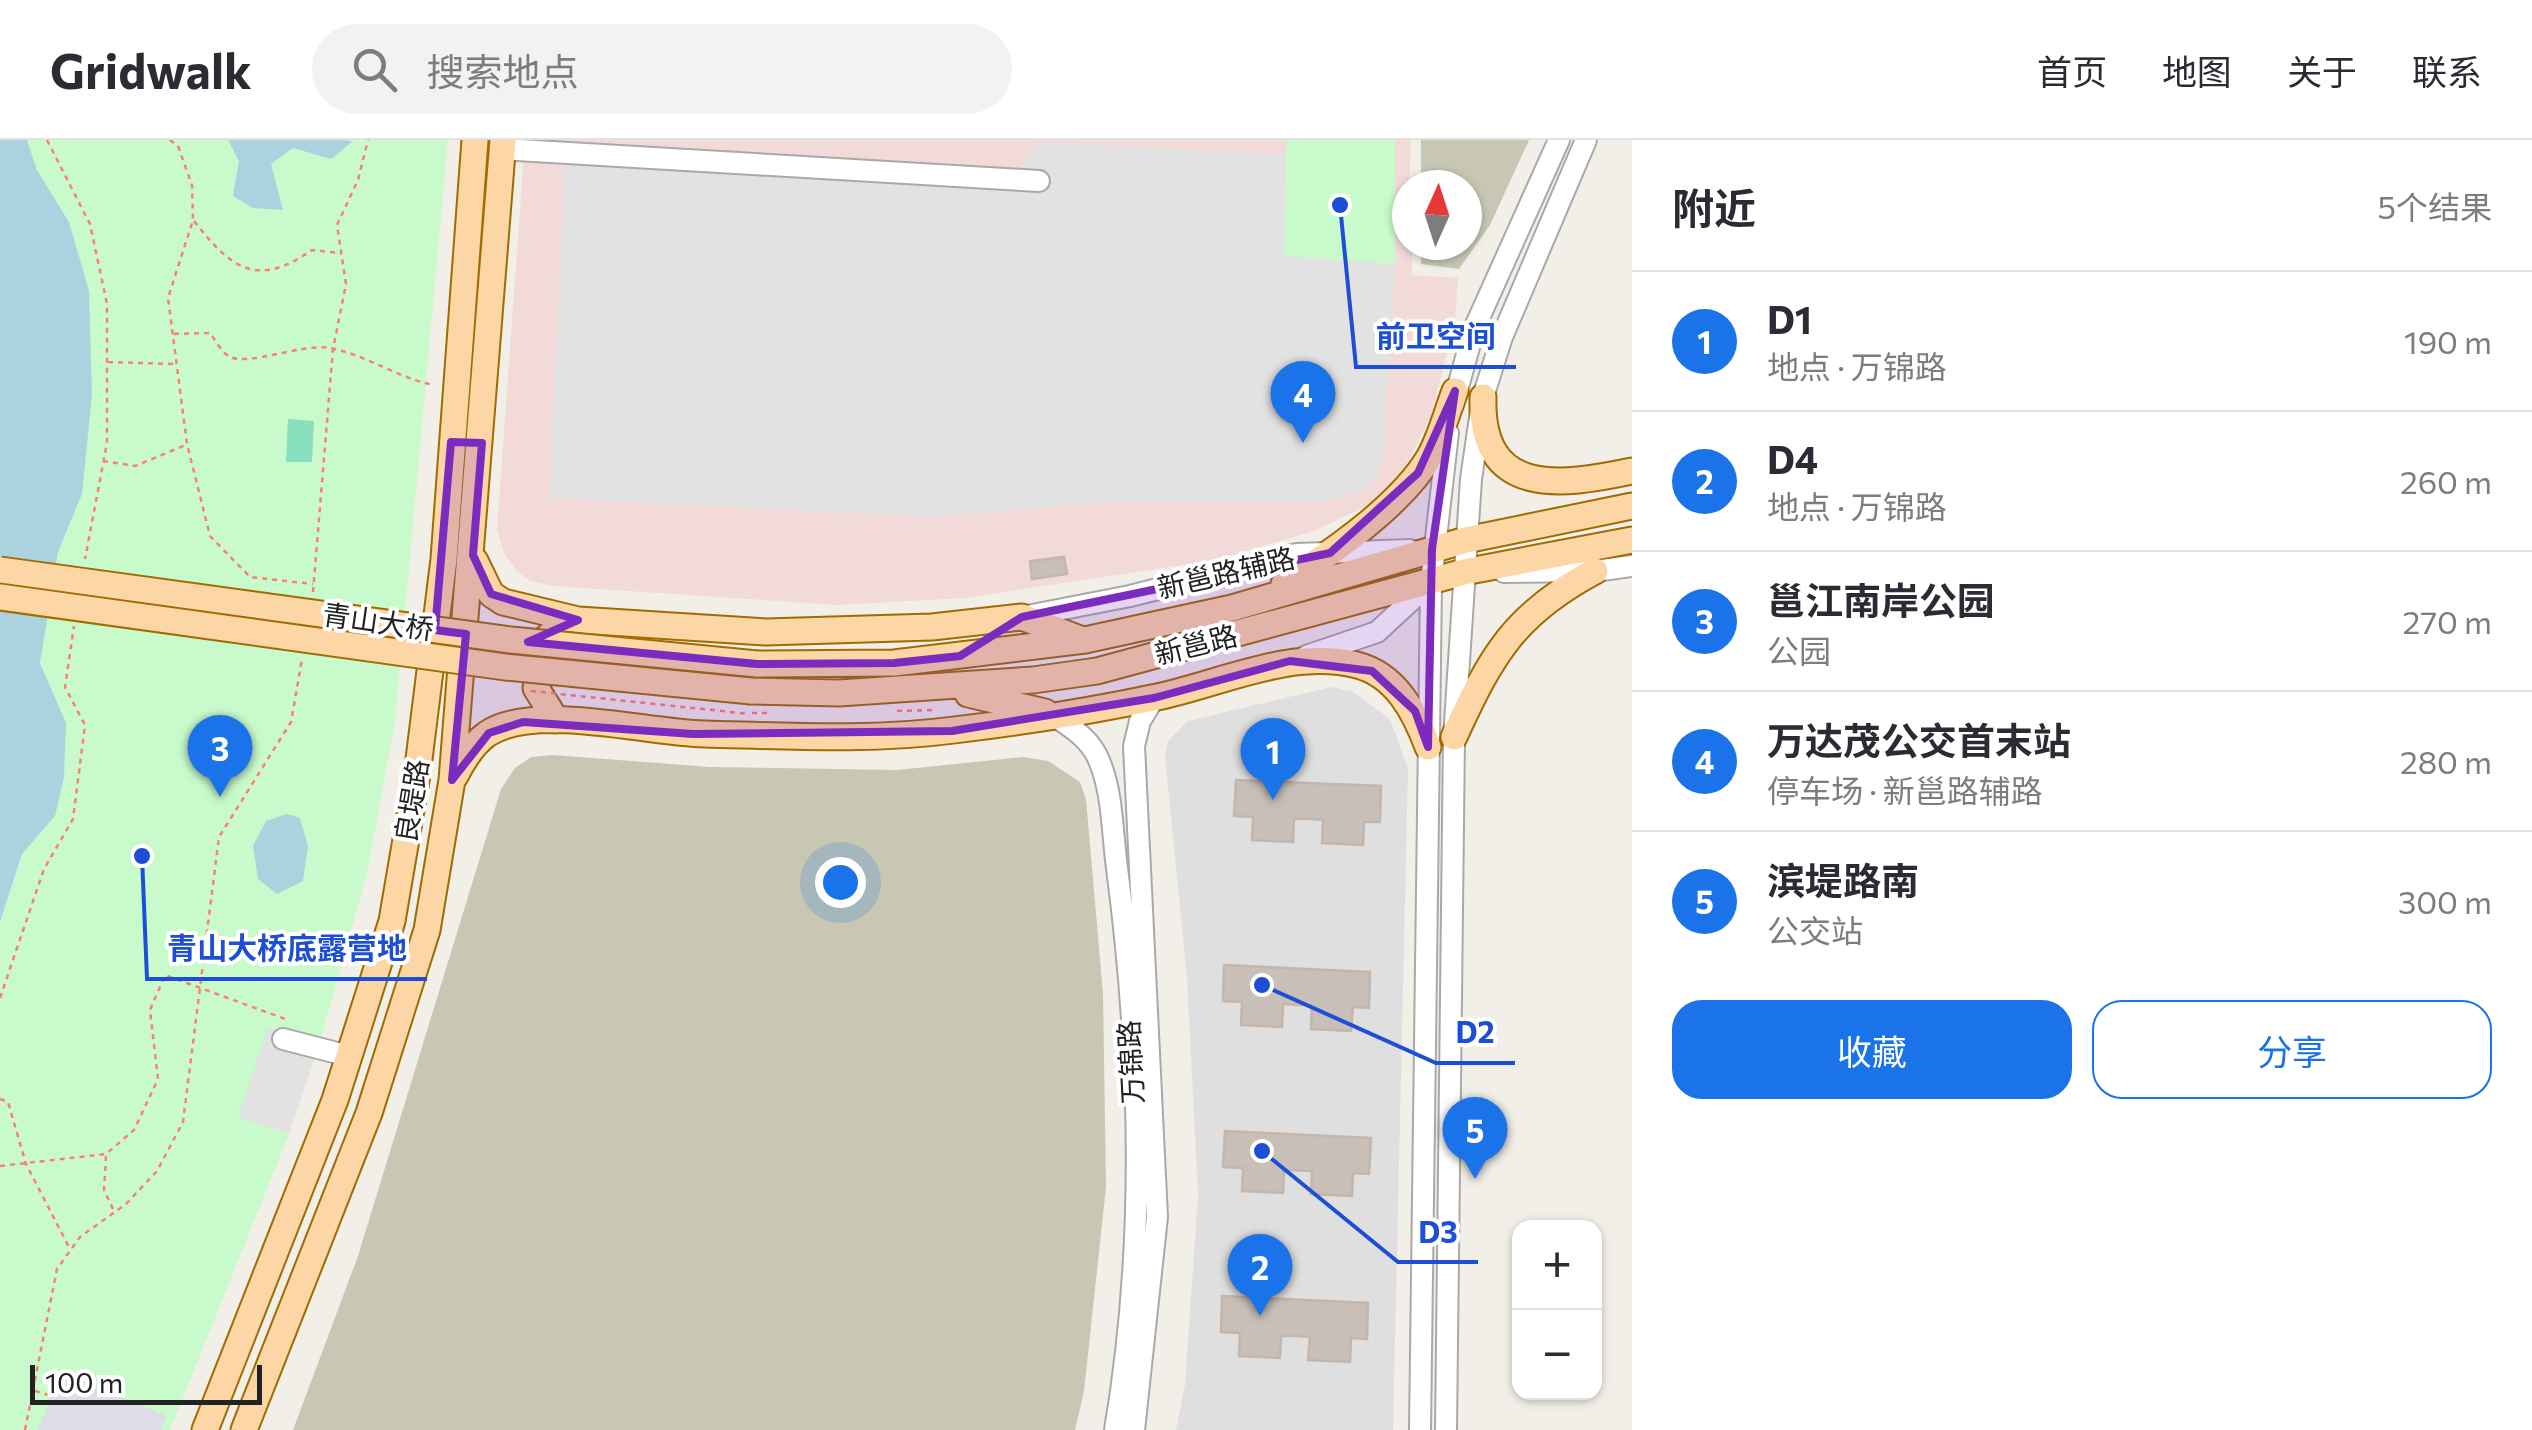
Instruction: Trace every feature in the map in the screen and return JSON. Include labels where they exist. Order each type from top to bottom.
[{"type":"main road","name":"良堤路","points":[[205,1430],[350,1056],[392,922],[414,793],[444,558],[474,140]]},
{"type":"main road","name":"良堤路","points":[[244,1430],[375,1094],[428,930],[452,780],[474,556],[503,145]]},
{"type":"main road","points":[[1266,596],[1330,553],[1418,473],[1431,454],[1456,390]]},
{"type":"main road","points":[[1484,397],[1482,428],[1489,444],[1499,458],[1530,478],[1561,484],[1632,471]]},
{"type":"main road","points":[[451,442],[482,443]]},
{"type":"main road","name":"新邕路","points":[[757,664],[894,664],[1085,640],[1215,612],[1466,540],[1632,506]]},
{"type":"main road","name":"新邕路","points":[[750,702],[839,693],[931,699],[1097,671],[1464,572],[1632,540]]},
{"type":"main road","points":[[474,556],[491,594],[503,602],[578,620],[766,632],[877,631],[1022,617],[1085,640]]},
{"type":"main road","name":"青山大桥","points":[[0,570],[529,642],[757,664]]},
{"type":"main road","points":[[1454,737],[1479,680],[1512,631],[1552,594],[1595,571]]},
{"type":"main road","name":"青山大桥","points":[[0,597],[750,702]]},
{"type":"main road","points":[[960,656],[987,645],[1022,617]]},
{"type":"main road","points":[[556,720],[536,688],[537,664],[544,640],[578,620]]},
{"type":"main road","points":[[452,780],[467,752],[489,732],[523,722],[556,720],[693,734],[867,737],[952,730],[1154,698],[1290,661],[1355,664],[1372,671],[1415,711],[1428,747]]},
{"type":"main road","points":[[931,699],[1010,700],[1053,715]]},
{"type":"street","points":[[1420,1430],[1432,549],[1456,390],[1474,329],[1558,140]]},
{"type":"street","points":[[1446,1430],[1454,737],[1466,540],[1484,397],[1520,288],[1586,140]]},
{"type":"street","points":[[503,145],[603,148],[1038,181]]},
{"type":"street","name":"新邕路辅路","points":[[1022,617],[1130,596],[1297,554],[1432,549]]},
{"type":"street","points":[[1464,572],[1595,571],[1632,566]]},
{"type":"street","points":[[1290,661],[1377,632],[1430,582]]},
{"type":"street","name":"万锦路","points":[[1134,1430],[1157,1217],[1134,746],[1140,721],[1154,698]]},
{"type":"street","name":"万锦路","points":[[1053,715],[1081,734],[1096,753],[1105,778],[1124,921],[1138,1216],[1115,1430]]},
{"type":"street","points":[[282,1040],[350,1056]]},
{"type":"path","points":[[47,140],[90,224]]},
{"type":"path","points":[[170,140],[178,146],[192,186],[193,220],[168,298],[187,444],[210,536],[250,577],[314,584]]},
{"type":"path","points":[[312,602],[333,349],[346,284],[337,225],[358,180],[368,140]]},
{"type":"path","points":[[193,220],[224,259],[256,271],[294,262],[312,250],[340,252]]},
{"type":"path","points":[[172,334],[210,333],[226,356],[238,359],[277,355],[304,345],[333,349],[406,379],[437,386]]},
{"type":"path","points":[[107,362],[176,364]]},
{"type":"path","points":[[103,461],[134,466],[187,444]]},
{"type":"path","points":[[25,1430],[57,1269],[80,1237],[114,1212],[157,1171],[182,1122],[219,837],[290,722],[304,652]]},
{"type":"path","points":[[897,711],[931,699]]},
{"type":"path","points":[[750,702],[768,713]]},
{"type":"path","points":[[0,1166],[106,1154],[134,1130],[158,1079],[150,1010],[165,975],[288,1020],[282,1040]]},
{"type":"path","points":[[0,1099],[8,1102],[26,1164],[70,1250]]},
{"type":"path","points":[[106,1154],[104,1190],[114,1212]]},
{"type":"path","points":[[34,1391],[52,1396]]},
{"type":"highlighted area","points":[[1455,391],[1432,549],[1428,747],[1415,711],[1372,671],[1290,661],[1154,698],[952,731],[693,734],[523,722],[489,733],[452,780],[466,634],[435,630],[451,442],[482,443],[473,555],[491,594],[578,620],[528,642],[757,664],[894,663],[960,656],[1022,617],[1330,553],[1418,473]]},
{"type":"shaded area","points":[[525,140],[1411,140],[1410,170],[1392,170],[1392,260],[1412,260],[1412,275],[1458,278],[1455,322],[1431,415],[1408,462],[1368,505],[1317,530],[1216,560],[965,598],[837,605],[553,586],[530,581],[504,553],[497,529]]},
{"type":"shaded area","points":[[1421,140],[1529,140],[1482,236],[1482,170],[1421,170]]},
{"type":"shaded area","points":[[1039,142],[1286,155],[1284,256],[1395,264],[1382,462],[1378,476],[1365,489],[1329,501],[1113,501],[935,517],[549,498],[565,162],[1007,182]]},
{"type":"shaded area","points":[[1421,260],[1465,260],[1459,269],[1421,264]]},
{"type":"shaded area","points":[[1331,687],[1352,691],[1390,719],[1408,768],[1393,1430],[1176,1430],[1185,1385],[1198,1195],[1187,978],[1165,756],[1168,741],[1188,721]]},
{"type":"shaded area","points":[[553,755],[710,767],[897,770],[1023,757],[1048,761],[1080,782],[1086,799],[1103,993],[1106,1187],[1084,1391],[1075,1430],[293,1430],[358,1256],[501,789],[515,768],[531,757]]},
{"type":"shaded area","points":[[268,1028],[319,1045],[289,1134],[238,1117]]},
{"type":"shaded area","points":[[61,1373],[167,1416],[161,1430],[38,1430]]},
{"type":"green space","points":[[27,140],[448,140],[395,722],[367,874],[319,1045],[239,1117],[289,1134],[170,1430],[0,1430],[0,922],[22,854],[55,816],[66,724],[40,663],[58,552],[82,494],[69,222],[37,170]]},
{"type":"green space","points":[[1286,140],[1395,140],[1395,264],[1284,256]]},
{"type":"green space","points":[[288,419],[314,421],[312,462],[286,462]]},
{"type":"water","points":[[0,140],[27,140],[37,170],[69,222],[89,291],[92,395],[82,494],[58,552],[40,663],[66,723],[64,777],[55,816],[22,854],[0,922]]},
{"type":"water","points":[[228,140],[352,142],[331,159],[293,148],[271,164],[283,210],[253,208],[233,196],[239,161]]},
{"type":"water","points":[[287,814],[300,818],[308,846],[303,881],[277,894],[258,879],[253,846],[266,821]]},
{"type":"building","points":[[1064,557],[1067,574],[1032,579],[1030,561]]},
{"type":"building","points":[[1236,780],[1381,786],[1380,822],[1364,822],[1363,845],[1322,843],[1323,820],[1311,819],[1294,819],[1293,842],[1252,840],[1253,817],[1234,816]]},
{"type":"building","points":[[1224,965],[1370,972],[1369,1008],[1353,1007],[1351,1031],[1311,1029],[1312,1005],[1283,1004],[1282,1027],[1241,1025],[1242,1002],[1223,1001]]},
{"type":"building","points":[[1225,1131],[1371,1138],[1369,1174],[1353,1173],[1352,1196],[1311,1194],[1312,1171],[1284,1170],[1283,1193],[1242,1191],[1243,1168],[1223,1167]]},
{"type":"building","points":[[1222,1296],[1368,1303],[1367,1339],[1351,1338],[1350,1362],[1308,1360],[1310,1337],[1297,1336],[1281,1336],[1280,1358],[1239,1356],[1240,1333],[1221,1332]]},
{"type":"place","name":"前卫空间","points":[[1340,205]]},
{"type":"place","name":"万达茂公交首末站","points":[[1303,443]]},
{"type":"place","name":"邕江南岸公园","points":[[220,797]]},
{"type":"place","name":"D1","points":[[1273,800]]},
{"type":"place","name":"青山大桥底露营地","points":[[142,856]]},
{"type":"place","name":"D2","points":[[1262,985]]},
{"type":"place","name":"D3","points":[[1262,1151]]},
{"type":"place","name":"滨堤路南","points":[[1475,1179]]},
{"type":"place","name":"D4","points":[[1260,1316]]}]
